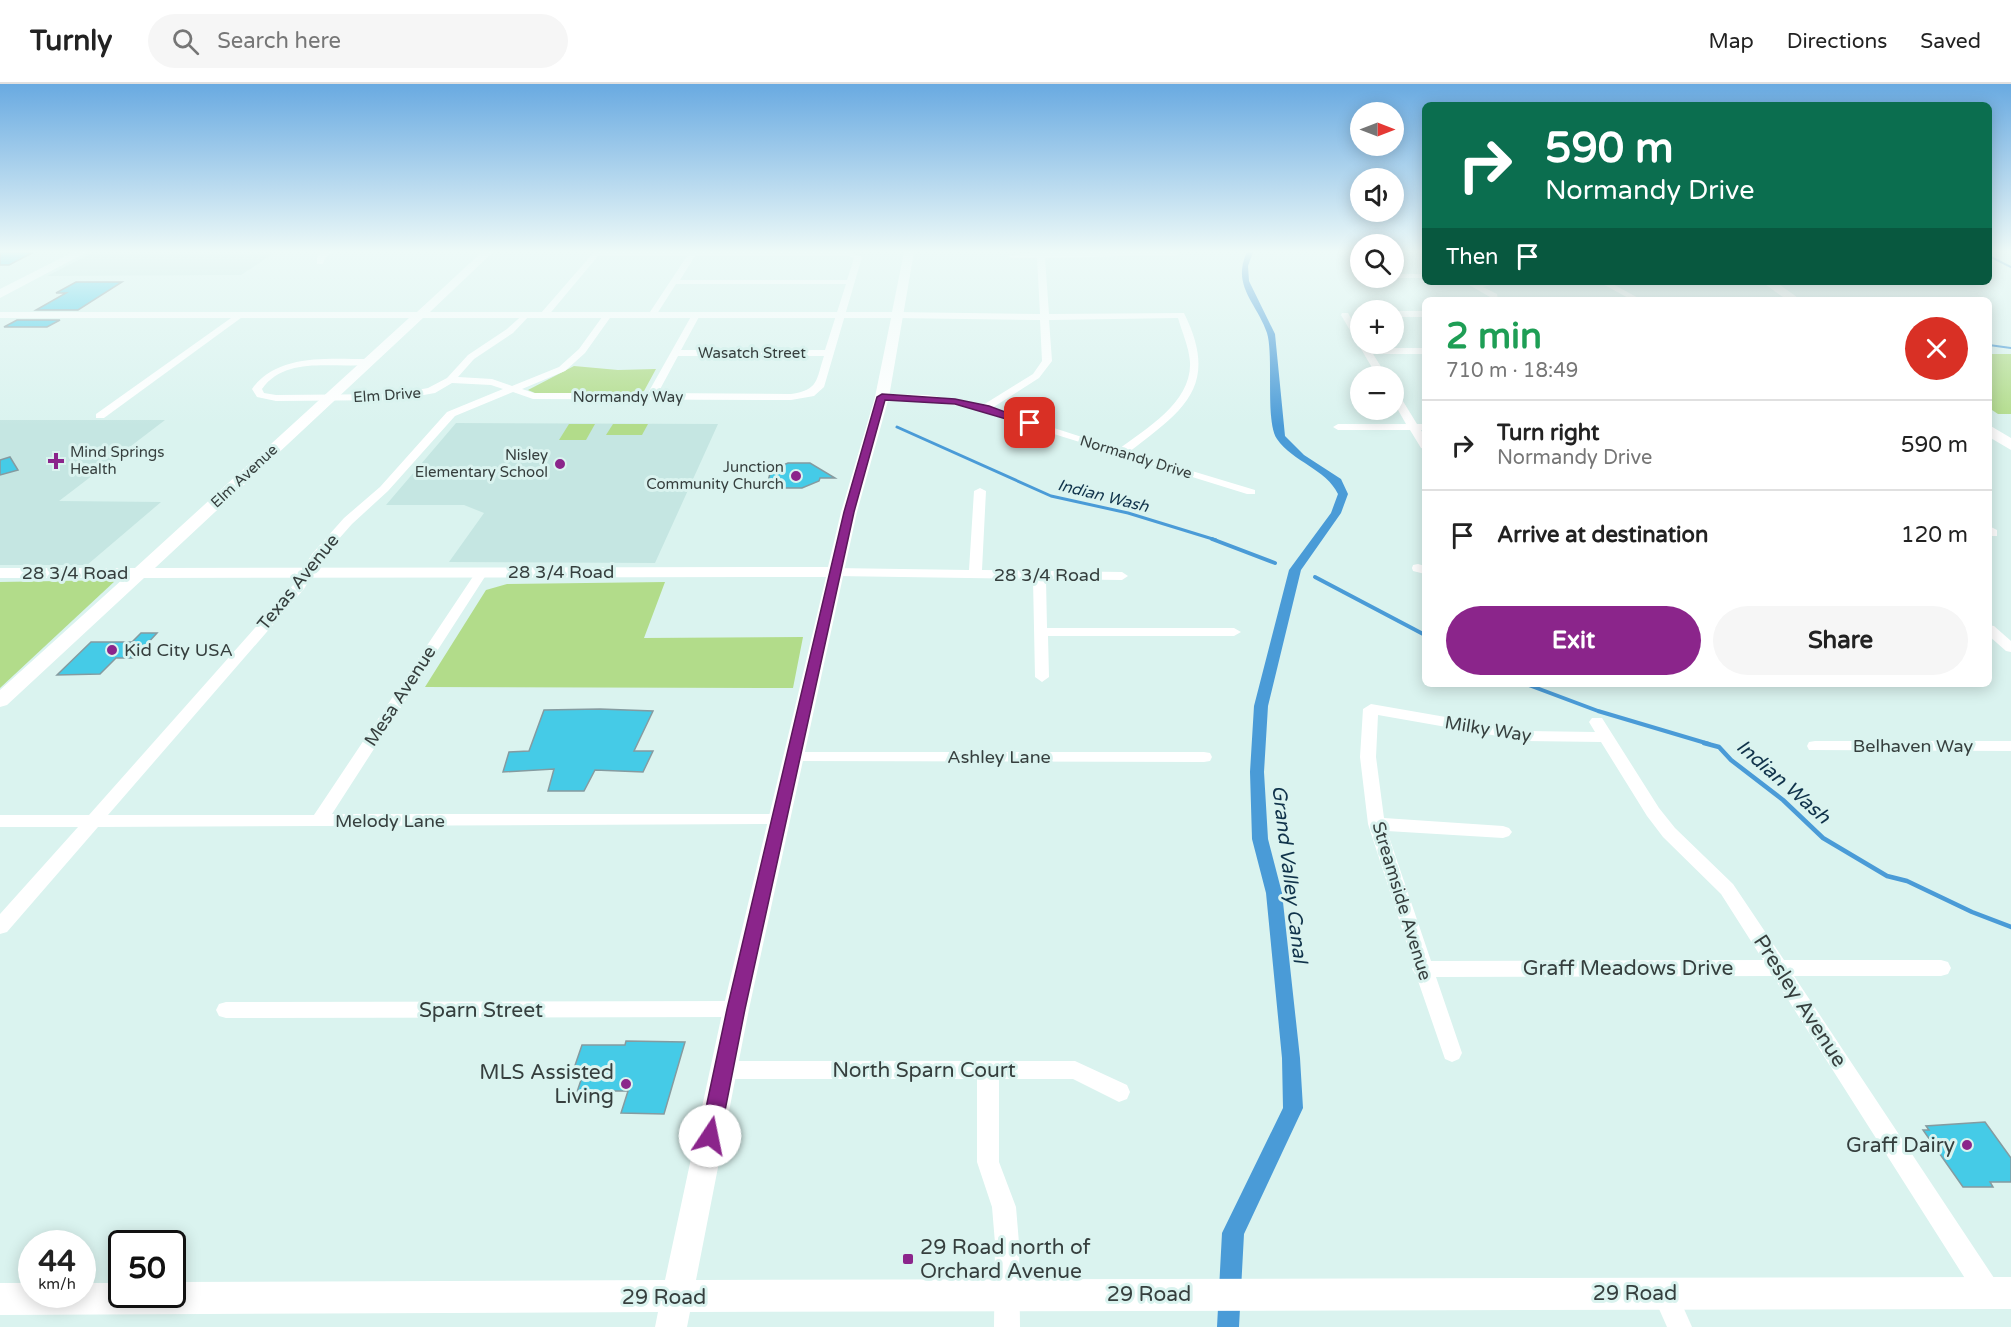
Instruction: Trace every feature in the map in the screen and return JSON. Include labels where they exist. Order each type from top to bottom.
[{"type":"main road","points":[[1992,432],[2011,445]]},
{"type":"street","name":"Elm Avenue","points":[[0,701],[424,310]]},
{"type":"street","points":[[544,315],[548,310]]},
{"type":"street","points":[[652,315],[655,310]]},
{"type":"street","points":[[830,352],[843,310]]},
{"type":"street","points":[[675,1312],[736,1009],[860,466],[882,397],[899,310]]},
{"type":"street","points":[[985,408],[1036,376],[1046,366],[1048,355],[1045,310]]},
{"type":"street","points":[[1404,312],[1422,314]]},
{"type":"street","points":[[0,315],[1046,317],[1181,315],[1193,353],[1195,380],[1174,411],[1121,453]]},
{"type":"street","points":[[100,416],[242,315]]},
{"type":"street","name":"Elm Drive","points":[[368,362],[300,364],[278,370],[260,381],[256,389],[261,395],[276,398],[406,397],[431,391],[450,380],[471,357],[510,332],[526,315]]},
{"type":"street","name":"Texas Avenue","points":[[0,927],[299,586],[316,557],[348,520],[384,489],[445,418],[458,410],[562,369],[582,351],[608,315]]},
{"type":"street","points":[[651,397],[696,315]]},
{"type":"street","points":[[1404,349],[1422,351]]},
{"type":"street","name":"Wasatch Street","points":[[675,353],[830,352]]},
{"type":"street","name":"Normandy Way","points":[[450,380],[492,382],[533,396],[791,397],[810,394],[819,387],[830,352]]},
{"type":"street","name":"Normandy Drive","points":[[882,397],[942,400],[985,408],[1121,453],[1251,492]]},
{"type":"street","points":[[1404,412],[1422,441]]},
{"type":"street","points":[[1338,427],[1422,427]]},
{"type":"street","points":[[975,575],[980,491]]},
{"type":"street","name":"Mesa Avenue","points":[[319,821],[482,572]]},
{"type":"street","name":"28 3/4 Road","points":[[0,573],[835,572],[1122,576]]},
{"type":"street","points":[[1039,575],[1042,677]]},
{"type":"street","points":[[1992,629],[2011,629]]},
{"type":"street","points":[[1041,632],[1234,632]]},
{"type":"street","points":[[1992,632],[2011,648]]},
{"type":"street","name":"Milky Way","points":[[1371,709],[1526,736],[1602,729]]},
{"type":"street","name":"Streamside Avenue","points":[[1371,709],[1368,757],[1376,824],[1422,969],[1452,1053]]},
{"type":"street","name":"Presley Avenue","points":[[1602,729],[1661,822],[1676,840],[1713,870],[2000,1293]]},
{"type":"street","name":"Belhaven Way","points":[[1815,746],[2011,746]]},
{"type":"street","name":"Ashley Lane","points":[[794,757],[1204,757]]},
{"type":"street","name":"Melody Lane","points":[[0,821],[780,820]]},
{"type":"street","points":[[1376,824],[1503,832]]},
{"type":"street","name":"Graff Meadows Drive","points":[[1422,969],[1941,968]]},
{"type":"street","name":"Sparn Street","points":[[226,1010],[736,1009]]},
{"type":"street","name":"North Sparn Court","points":[[724,1070],[1075,1070],[1119,1092]]},
{"type":"street","points":[[988,1070],[988,1162],[1004,1207],[1007,1243],[1006,1327]]},
{"type":"street","points":[[1664,1293],[1680,1327]]},
{"type":"street","name":"29 Road","points":[[0,1299],[675,1312],[1007,1295],[2000,1293]]},
{"type":"shaded area","name":"Mind Springs Health","points":[[0,420],[165,420],[59,501],[161,502],[87,565],[0,565]]},
{"type":"shaded area","name":"Nisley Elementary School","points":[[456,423],[718,424],[655,563],[449,562],[484,513],[464,505],[386,505]]},
{"type":"green space","points":[[1992,354],[2011,354],[2011,414],[1998,414],[1992,410]]},
{"type":"green space","points":[[574,366],[618,370],[656,369],[644,391],[640,393],[535,393],[528,390]]},
{"type":"green space","points":[[569,424],[595,424],[586,440],[559,440]]},
{"type":"green space","points":[[613,424],[648,424],[642,435],[606,435]]},
{"type":"green space","points":[[116,580],[0,688],[0,582]]},
{"type":"green space","points":[[665,582],[644,638],[803,637],[793,688],[425,687],[486,590],[507,584]]},
{"type":"building","points":[[17,320],[60,320],[47,327],[4,327]]},
{"type":"building","points":[[10,457],[18,470],[0,475],[0,460]]},
{"type":"building","name":"Junction Community Church","points":[[788,463],[810,463],[835,478],[820,478],[819,481],[802,488],[780,488],[768,481],[771,470]]},
{"type":"building","name":"Kid City USA","points":[[141,633],[157,633],[134,658],[116,658],[100,674],[57,675],[91,642],[132,642]]},
{"type":"building","points":[[544,710],[653,711],[634,751],[653,751],[643,772],[595,770],[584,791],[548,791],[554,769],[503,772],[509,752],[529,751]]},
{"type":"building","name":"MLS Assisted Living","points":[[626,1041],[685,1042],[664,1114],[621,1113],[628,1091],[606,1091],[603,1101],[574,1101],[582,1077],[571,1077],[582,1045],[625,1045]]},
{"type":"building","name":"Graff Dairy","points":[[1985,1122],[2011,1158],[2011,1182],[1990,1182],[1993,1187],[1963,1187],[1923,1130],[1929,1130],[1926,1126]]},
{"type":"waterway","name":"Grand Valley Canal","points":[[1228,1327],[1233,1233],[1293,1108],[1291,1058],[1274,893],[1260,839],[1257,772],[1261,706],[1295,570],[1336,513],[1343,494],[1337,481],[1300,457],[1280,437],[1271,334],[1259,310]]},
{"type":"waterway","points":[[1992,345],[2011,348]]},
{"type":"waterway","name":"Indian Wash","points":[[897,427],[1051,496],[1128,513],[1216,540]]},
{"type":"waterway","name":"Indian Wash","points":[[1212,539],[1275,563]]},
{"type":"waterway","name":"Indian Wash","points":[[1315,577],[1422,633]]},
{"type":"waterway","name":"Indian Wash","points":[[1534,687],[1598,711],[1709,744]]},
{"type":"waterway","name":"Indian Wash","points":[[1704,743],[1719,747],[1731,760],[1783,800],[1823,838],[1887,876],[1907,881],[1972,912],[2011,927]]},
{"type":"place","name":"Mind Springs Health","points":[[56,461]]},
{"type":"place","name":"Nisley Elementary School","points":[[560,464]]},
{"type":"place","name":"Junction Community Church","points":[[796,476]]},
{"type":"place","name":"Kid City USA","points":[[112,650]]},
{"type":"place","name":"MLS Assisted Living","points":[[626,1084]]},
{"type":"place","name":"Graff Dairy","points":[[1967,1145]]},
{"type":"place","name":"29 Road north of Orchard Avenue","points":[[908,1259]]},
{"type":"route","points":[[710,1136],[736,1009],[849,512],[860,466],[882,397],[955,401],[1030,423]]}]
